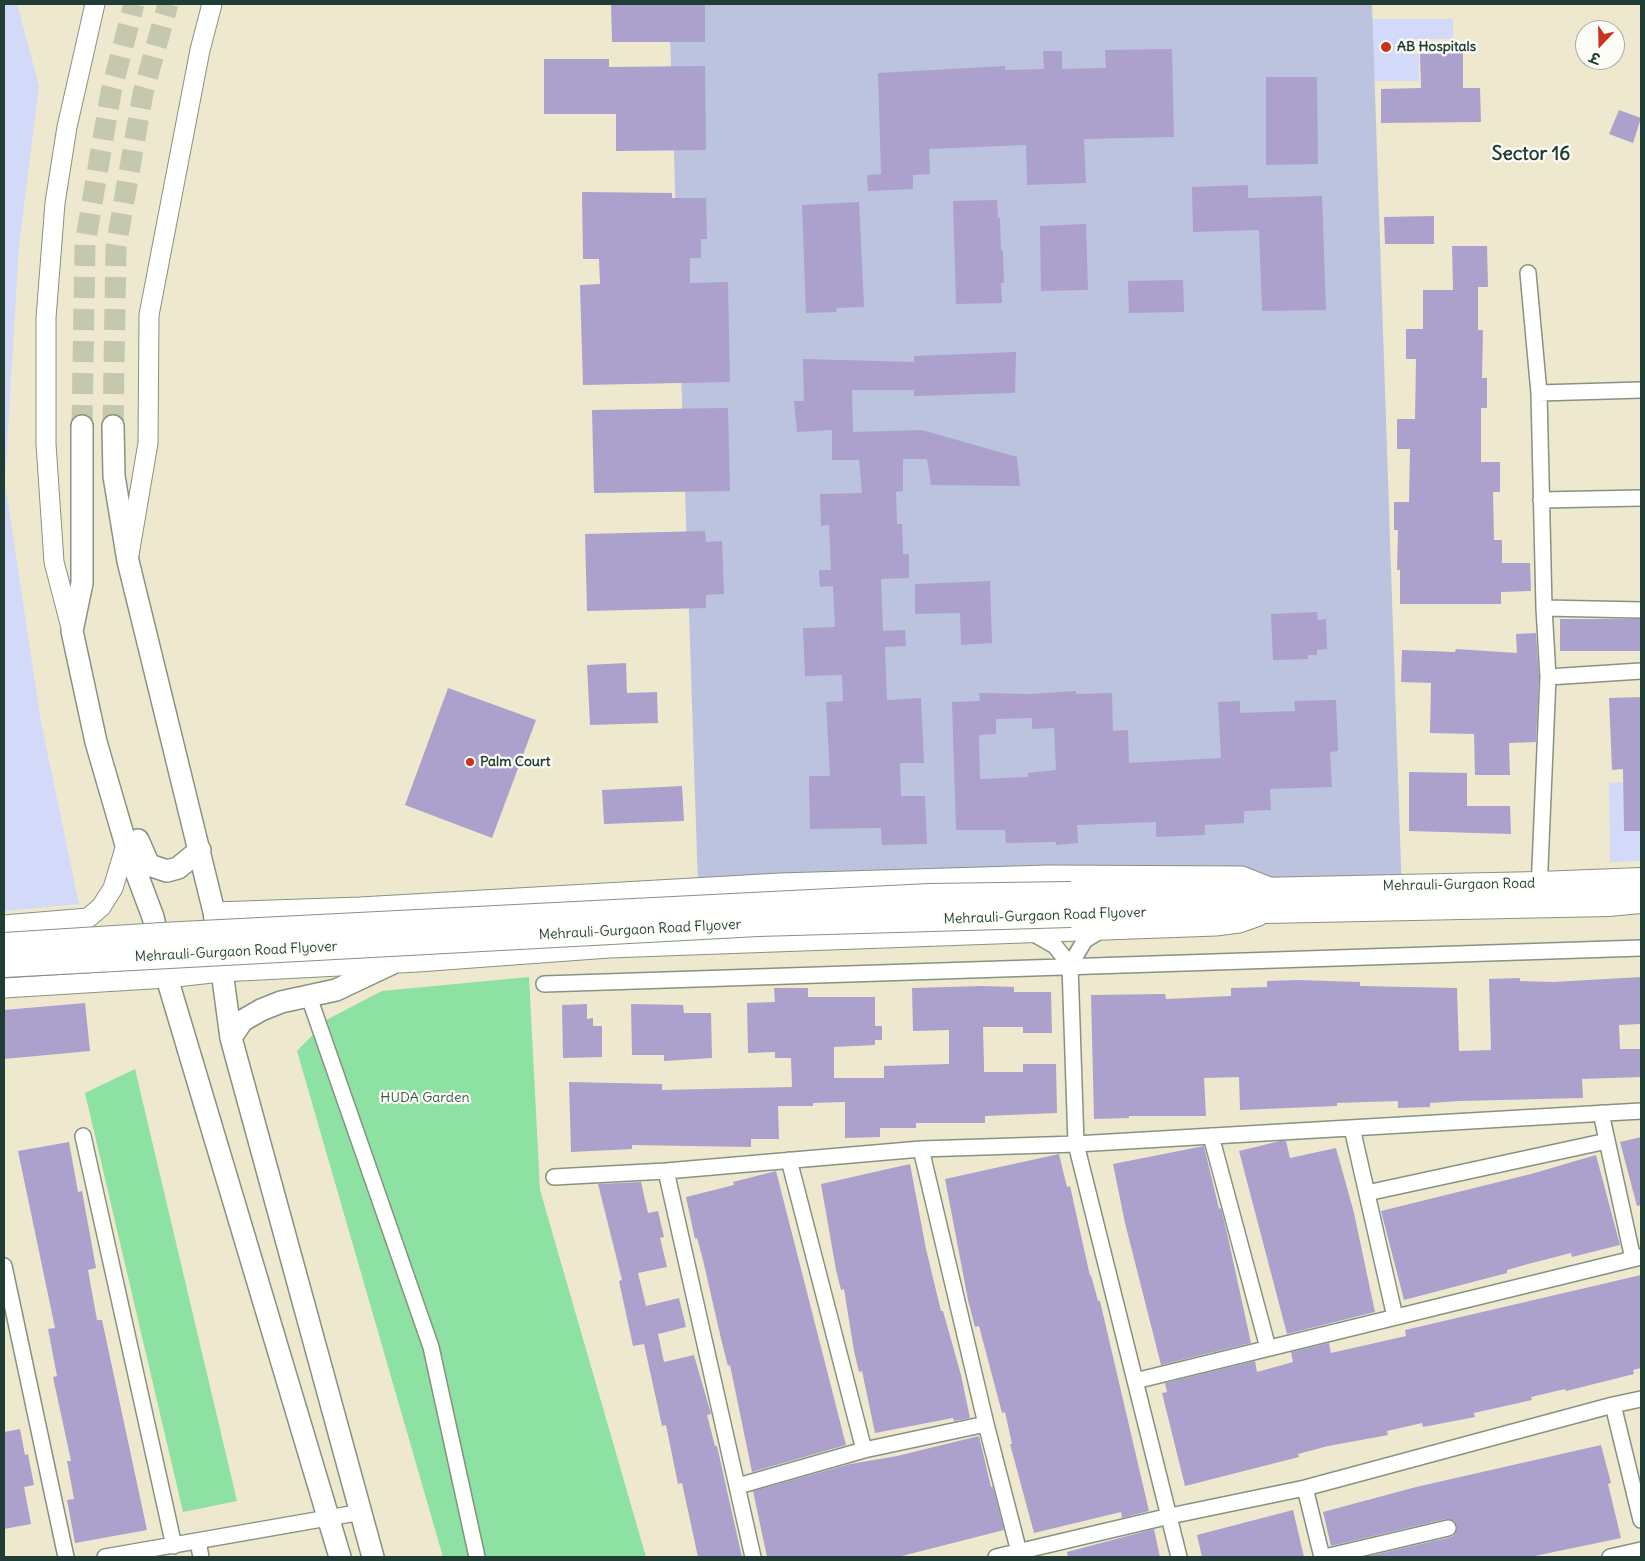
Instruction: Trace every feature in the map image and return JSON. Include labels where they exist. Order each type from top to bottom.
[{"type":"main road","points":[[82,426],[82,583],[72,631],[96,742],[126,845],[153,917],[167,978],[340,1557]]},
{"type":"main road","points":[[113,426],[114,476],[128,561],[214,912],[231,1038],[373,1557]]},
{"type":"main road","points":[[96,742],[119,789],[149,865],[167,871],[178,868],[200,850]]},
{"type":"main road","name":"Mehrauli-Gurgaon Road","points":[[1540,894],[1641,880]]},
{"type":"main road","name":"Mehrauli-Gurgaon Road","points":[[1277,899],[1540,894],[1641,901]]},
{"type":"main road","name":"Mehrauli-Gurgaon Road Flyover","points":[[4,945],[180,934],[929,896],[1071,904]]},
{"type":"main road","name":"Mehrauli-Gurgaon Road Flyover","points":[[4,965],[758,924],[1071,904],[1277,899]]},
{"type":"main road","points":[[231,1038],[242,1021],[261,1010],[281,1002],[336,990],[391,964]]},
{"type":"street","points":[[72,631],[54,562],[46,444],[46,318],[55,203],[67,127],[95,4]]},
{"type":"street","points":[[128,561],[148,443],[149,315],[200,50],[212,4]]},
{"type":"street","points":[[1528,273],[1539,393],[1544,608],[1548,677],[1540,894]]},
{"type":"street","points":[[1539,393],[1641,390]]},
{"type":"street","points":[[1541,500],[1641,498]]},
{"type":"street","points":[[1544,608],[1641,610]]},
{"type":"street","points":[[1548,677],[1641,672]]},
{"type":"street","points":[[4,925],[88,918],[101,907],[113,888],[126,845]]},
{"type":"street","points":[[4,988],[167,978],[221,972],[391,964],[609,948],[1034,934],[1227,925],[1277,899],[1242,876],[1048,875],[780,883],[313,909],[214,912]]},
{"type":"street","points":[[313,909],[317,967]]},
{"type":"street","points":[[55,922],[63,984]]},
{"type":"street","points":[[1100,931],[1085,940],[1070,965],[1076,1144],[1179,1557]]},
{"type":"street","points":[[1034,934],[1054,946],[1070,965]]},
{"type":"street","points":[[544,984],[1070,965],[1641,948]]},
{"type":"street","points":[[310,997],[431,1347],[477,1557]]},
{"type":"street","points":[[554,1177],[666,1170],[921,1149],[1076,1144],[1641,1111]]},
{"type":"street","points":[[1135,1381],[1637,1258],[1602,1113]]},
{"type":"street","points":[[1352,1128],[1395,1317]]},
{"type":"street","points":[[83,1136],[174,1546]]},
{"type":"street","points":[[1211,1136],[1268,1348]]},
{"type":"street","points":[[1367,1193],[1608,1141]]},
{"type":"street","points":[[921,1149],[986,1424],[1019,1552]]},
{"type":"street","points":[[789,1160],[864,1450]]},
{"type":"street","points":[[666,1170],[753,1557]]},
{"type":"street","points":[[4,1266],[66,1557]]},
{"type":"street","points":[[996,1557],[1170,1516],[1305,1488],[1641,1399]]},
{"type":"street","points":[[1613,1405],[1641,1520]]},
{"type":"street","points":[[738,1486],[864,1450],[986,1424]]},
{"type":"street","points":[[1305,1488],[1324,1557],[1448,1528]]},
{"type":"street","points":[[105,1557],[362,1512]]},
{"type":"street","points":[[198,1542],[201,1557]]},
{"type":"street","points":[[1610,1557],[1641,1550]]},
{"type":"shaded area","points":[[4,4],[17,4],[39,86],[19,246],[5,482],[41,722],[79,904],[4,911]]},
{"type":"shaded area","points":[[669,4],[1372,4],[1402,896],[699,916]]},
{"type":"shaded area","name":"AB Hospitals","points":[[1365,19],[1453,19],[1453,39],[1407,39],[1407,54],[1419,54],[1419,81],[1366,81]]},
{"type":"shaded area","points":[[1609,782],[1641,782],[1641,861],[1610,862]]},
{"type":"green space","name":"HUDA Garden","points":[[529,977],[540,1190],[646,1557],[443,1557],[297,1051],[328,1019],[382,991]]},
{"type":"green space","points":[[135,1069],[237,1501],[183,1512],[85,1093]]},
{"type":"building","points":[[611,4],[705,4],[705,42],[612,42]]},
{"type":"building","points":[[1172,49],[1174,137],[1084,139],[1086,183],[1027,185],[1026,145],[929,149],[930,174],[913,175],[913,189],[868,191],[867,175],[881,174],[878,73],[1005,66],[1005,70],[1044,69],[1043,51],[1062,51],[1062,69],[1106,68],[1105,50]]},
{"type":"building","points":[[1463,53],[1463,88],[1480,88],[1481,122],[1381,123],[1381,89],[1421,88],[1420,54]]},
{"type":"building","points":[[544,59],[609,59],[609,67],[705,66],[706,150],[616,151],[616,114],[544,114]]},
{"type":"building","points":[[1266,77],[1317,77],[1318,164],[1266,165]]},
{"type":"building","points":[[1619,110],[1641,118],[1633,143],[1609,134]]},
{"type":"building","points":[[1248,185],[1248,198],[1322,196],[1326,310],[1262,311],[1259,230],[1193,232],[1192,187]]},
{"type":"building","points":[[582,192],[672,193],[672,198],[706,198],[707,239],[701,239],[701,258],[690,258],[690,283],[728,282],[730,382],[583,385],[580,285],[600,284],[599,259],[583,259]]},
{"type":"building","points":[[997,200],[998,218],[1000,218],[1001,250],[1003,250],[1004,283],[1001,283],[1002,303],[956,304],[953,201]]},
{"type":"building","points":[[859,202],[864,307],[836,308],[837,312],[806,313],[802,205]]},
{"type":"building","points":[[1434,216],[1434,244],[1385,244],[1384,217]]},
{"type":"building","points":[[1086,224],[1088,290],[1041,291],[1040,226]]},
{"type":"building","points":[[1452,246],[1487,246],[1488,287],[1478,287],[1478,330],[1483,330],[1482,378],[1487,378],[1487,408],[1481,408],[1481,462],[1500,462],[1500,492],[1493,492],[1494,540],[1502,540],[1502,563],[1530,563],[1531,591],[1501,592],[1501,604],[1400,604],[1400,570],[1397,570],[1398,530],[1394,530],[1394,502],[1409,502],[1410,449],[1397,449],[1397,419],[1415,419],[1416,359],[1406,359],[1406,329],[1423,329],[1423,290],[1453,290]]},
{"type":"building","points":[[1183,280],[1184,312],[1129,313],[1128,281]]},
{"type":"building","points":[[1016,352],[1015,393],[914,396],[914,390],[852,390],[853,432],[922,430],[1017,457],[1020,486],[931,485],[927,459],[903,459],[903,491],[896,492],[897,524],[902,524],[903,554],[909,554],[909,578],[881,579],[883,631],[905,630],[906,646],[885,647],[887,700],[921,698],[924,763],[900,763],[901,796],[925,796],[927,844],[882,845],[881,828],[810,829],[809,776],[830,776],[826,702],[843,701],[842,675],[805,676],[803,628],[835,627],[833,586],[820,587],[819,570],[831,570],[829,525],[821,526],[820,494],[862,493],[859,460],[832,460],[832,430],[797,432],[794,401],[804,401],[803,359],[914,362],[914,356]]},
{"type":"building","points":[[728,408],[730,491],[594,493],[592,410]]},
{"type":"building","points":[[705,531],[706,542],[722,541],[724,594],[706,595],[706,608],[587,611],[585,534]]},
{"type":"building","points":[[990,581],[992,643],[961,645],[960,613],[915,614],[915,584]]},
{"type":"building","points":[[1317,612],[1318,620],[1326,619],[1327,649],[1317,650],[1317,655],[1308,655],[1308,659],[1273,660],[1271,614]]},
{"type":"building","points":[[1560,619],[1641,619],[1641,651],[1560,651]]},
{"type":"building","points":[[1536,633],[1539,677],[1536,742],[1509,743],[1510,775],[1475,775],[1474,734],[1430,733],[1431,683],[1401,682],[1402,650],[1455,652],[1456,649],[1517,653],[1516,634]]},
{"type":"building","points":[[626,663],[627,693],[657,692],[658,723],[590,725],[587,665]]},
{"type":"building","name":"Palm Court","points":[[448,688],[536,720],[492,838],[405,805]]},
{"type":"building","points":[[1076,691],[1076,694],[1112,693],[1113,731],[1128,730],[1129,763],[1221,758],[1218,702],[1240,701],[1240,713],[1295,711],[1294,701],[1336,700],[1338,751],[1330,752],[1332,787],[1270,789],[1271,810],[1244,811],[1244,823],[1205,825],[1205,835],[1156,837],[1156,822],[1077,825],[1078,843],[1056,845],[1056,842],[1006,843],[1005,830],[956,830],[952,702],[980,701],[979,693],[1031,694]],"holes":[[[1032,718],[1032,729],[1054,728],[1056,770],[1028,773],[1028,777],[980,779],[979,735],[996,734],[996,719]]]},
{"type":"building","points":[[1641,697],[1641,831],[1624,831],[1623,769],[1612,770],[1609,698]]},
{"type":"building","points":[[1409,772],[1467,773],[1467,806],[1510,806],[1511,834],[1409,831]]},
{"type":"building","points":[[682,786],[684,821],[604,824],[602,790]]},
{"type":"building","points":[[1641,977],[1641,1024],[1619,1025],[1620,1049],[1641,1049],[1641,1077],[1582,1079],[1583,1098],[1460,1101],[1430,1103],[1430,1107],[1398,1108],[1398,1101],[1337,1103],[1337,1106],[1240,1110],[1239,1077],[1204,1078],[1206,1116],[1129,1116],[1129,1118],[1094,1119],[1091,995],[1165,994],[1166,999],[1231,996],[1231,988],[1267,987],[1267,981],[1297,980],[1360,982],[1360,986],[1457,988],[1459,1051],[1491,1050],[1489,979],[1520,978],[1520,981],[1553,982]]},
{"type":"building","points":[[1014,987],[1014,992],[1051,992],[1052,1033],[1023,1033],[1023,1027],[983,1027],[984,1072],[1023,1072],[1023,1064],[1056,1064],[1057,1113],[985,1116],[985,1123],[916,1123],[916,1128],[880,1128],[880,1137],[845,1138],[845,1102],[813,1103],[813,1106],[778,1106],[779,1139],[751,1139],[751,1147],[632,1145],[632,1149],[571,1152],[569,1082],[662,1084],[662,1090],[792,1087],[791,1058],[775,1058],[775,1052],[748,1053],[747,1003],[775,1002],[774,988],[808,988],[808,997],[875,997],[875,1026],[882,1026],[882,1040],[875,1040],[875,1045],[834,1047],[834,1078],[884,1078],[884,1066],[949,1064],[949,1030],[913,1031],[912,988]]},
{"type":"building","points":[[85,1003],[90,1051],[4,1059],[4,1010]]},
{"type":"building","points":[[587,1004],[587,1019],[593,1018],[593,1026],[602,1026],[602,1057],[563,1058],[562,1005]]},
{"type":"building","points":[[631,1004],[683,1005],[684,1013],[711,1013],[712,1058],[664,1061],[664,1055],[632,1055]]},
{"type":"building","points":[[1641,1137],[1641,1205],[1637,1206],[1620,1142]]},
{"type":"building","points":[[1286,1141],[1290,1158],[1336,1148],[1354,1213],[1375,1312],[1287,1334],[1239,1151]]},
{"type":"building","points":[[69,1142],[78,1192],[82,1191],[96,1268],[88,1270],[97,1320],[102,1320],[147,1530],[75,1543],[67,1500],[74,1499],[67,1461],[71,1461],[53,1377],[57,1376],[48,1329],[55,1328],[18,1151]]},
{"type":"building","points":[[1204,1146],[1219,1209],[1221,1208],[1227,1233],[1251,1343],[1161,1365],[1125,1223],[1113,1164]]},
{"type":"building","points":[[1059,1154],[1067,1187],[1070,1186],[1090,1276],[1098,1301],[1100,1301],[1149,1511],[1122,1518],[1121,1512],[1034,1533],[1010,1444],[1012,1444],[1005,1412],[1002,1413],[979,1326],[975,1327],[968,1300],[945,1179]]},
{"type":"building","points":[[1596,1155],[1620,1245],[1572,1257],[1571,1253],[1507,1270],[1507,1273],[1404,1300],[1381,1211],[1531,1174]]},
{"type":"building","points":[[910,1164],[926,1249],[941,1311],[943,1311],[961,1375],[970,1418],[954,1421],[953,1418],[875,1433],[862,1371],[859,1372],[854,1351],[844,1289],[841,1290],[836,1270],[821,1184]]},
{"type":"building","points":[[776,1171],[846,1445],[752,1472],[730,1365],[728,1366],[686,1197],[734,1185],[733,1182]]},
{"type":"building","points":[[641,1182],[648,1213],[658,1211],[664,1237],[660,1238],[667,1267],[638,1273],[646,1306],[679,1298],[686,1327],[658,1334],[664,1362],[694,1355],[711,1414],[707,1415],[715,1446],[717,1446],[742,1557],[698,1557],[682,1483],[678,1484],[666,1425],[662,1426],[644,1344],[633,1346],[619,1281],[622,1280],[598,1184]]},
{"type":"building","points":[[1641,1275],[1641,1368],[1633,1370],[1634,1374],[1566,1391],[1565,1389],[1531,1397],[1532,1400],[1474,1413],[1475,1417],[1423,1427],[1422,1423],[1387,1431],[1388,1435],[1328,1446],[1298,1454],[1299,1457],[1185,1486],[1162,1393],[1167,1392],[1165,1383],[1255,1361],[1257,1372],[1293,1362],[1291,1352],[1329,1343],[1331,1353],[1406,1336],[1405,1330]]},
{"type":"building","points":[[20,1429],[25,1455],[28,1454],[34,1485],[24,1487],[31,1524],[4,1529],[4,1432]]},
{"type":"building","points":[[979,1436],[991,1487],[993,1487],[1004,1530],[898,1557],[767,1557],[753,1491],[850,1464],[897,1456]]},
{"type":"building","points":[[1601,1445],[1611,1483],[1608,1484],[1621,1538],[1530,1557],[1365,1557],[1451,1537],[1455,1534],[1457,1526],[1454,1521],[1446,1519],[1331,1546],[1323,1512],[1416,1487]]},
{"type":"building","points":[[1293,1510],[1304,1557],[1202,1557],[1197,1535]]},
{"type":"building","points":[[1154,1529],[1160,1557],[1068,1557],[1067,1552]]},
{"type":"tunnel","points":[[82,426],[85,244],[111,92],[134,4]]},
{"type":"tunnel","points":[[113,426],[116,247],[143,93],[168,4]]},
{"type":"place","name":"AB Hospitals","points":[[1386,47]]},
{"type":"place","name":"Palm Court","points":[[470,762]]},
{"type":"district","name":"Sector 16","points":[[1531,155]]}]
